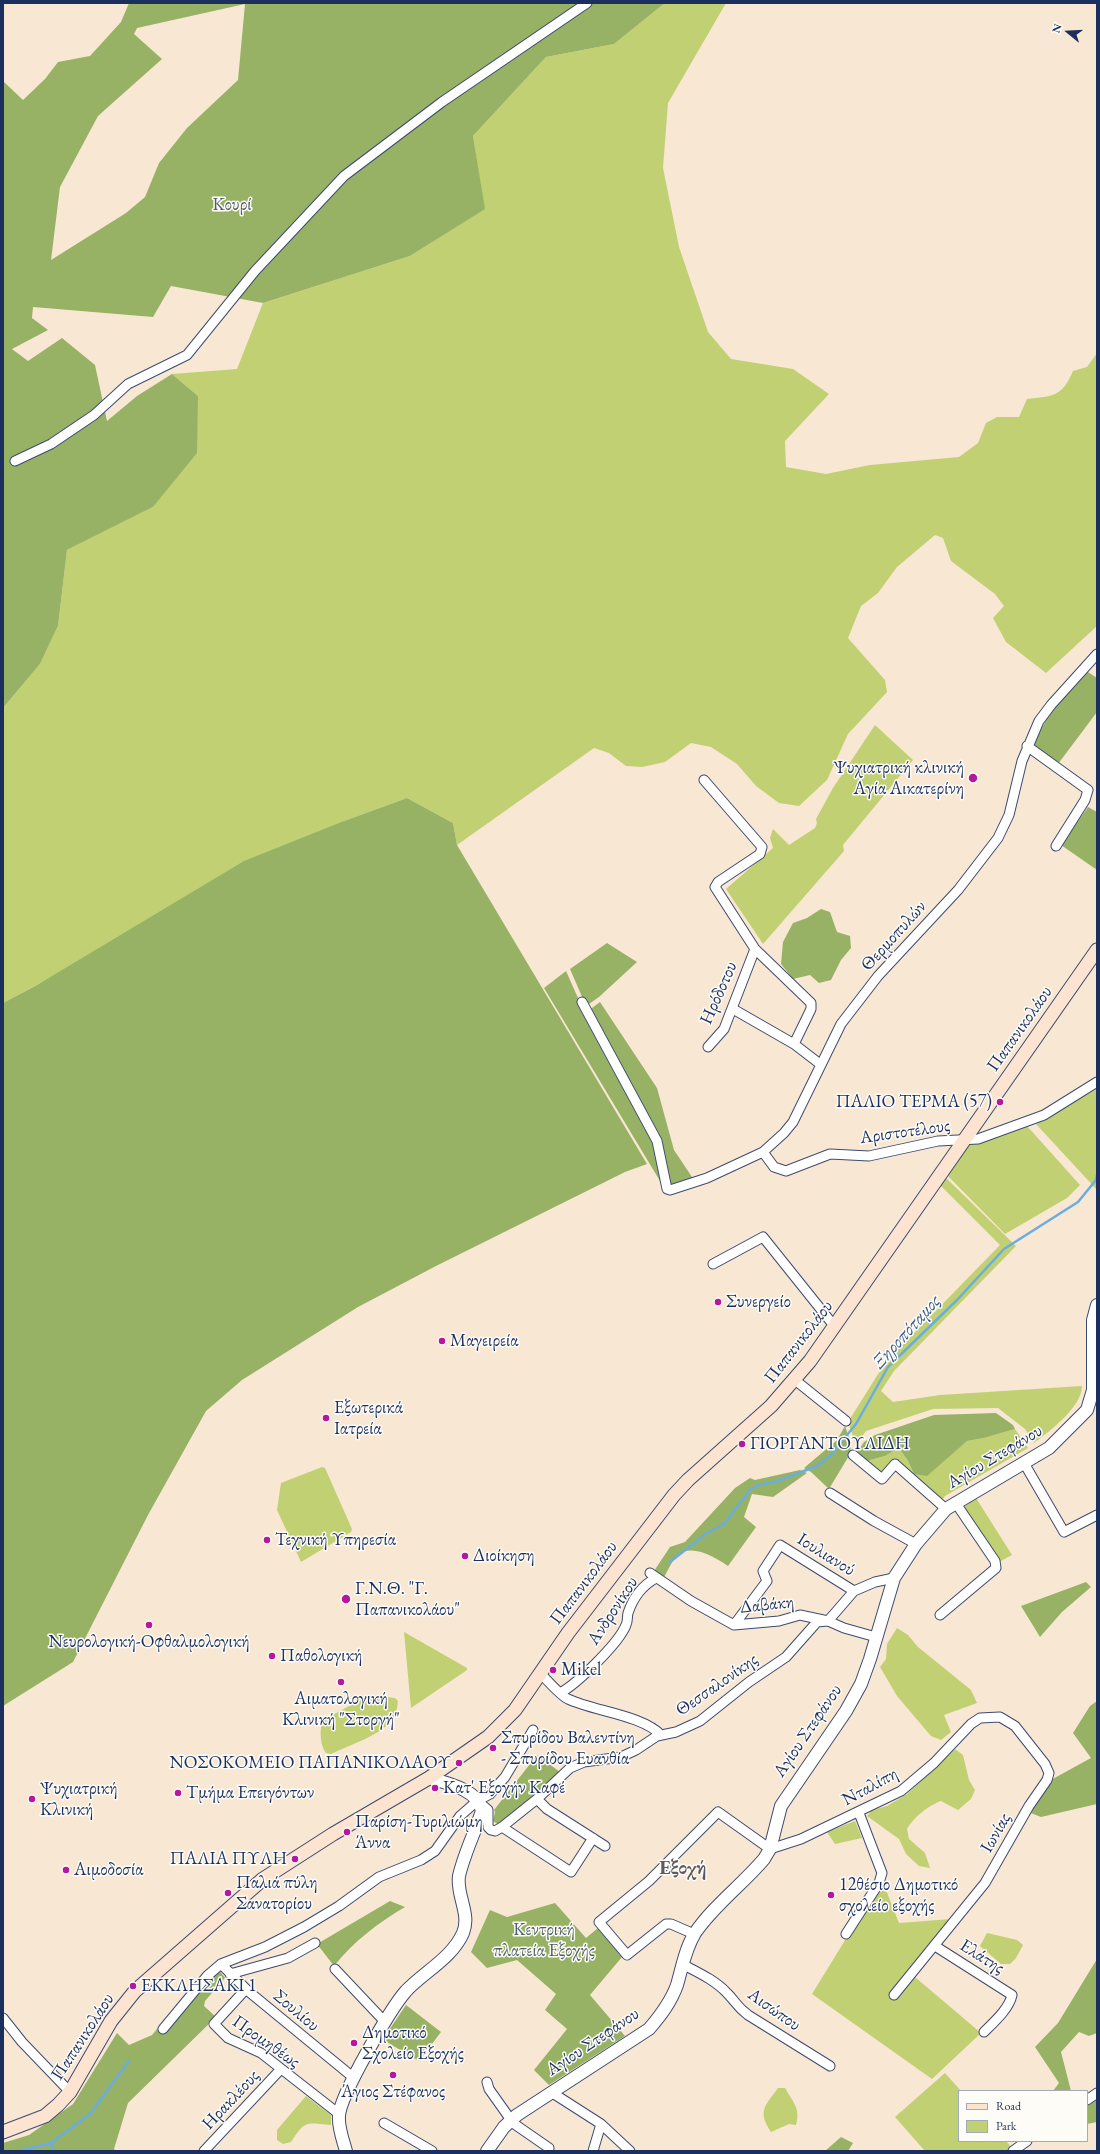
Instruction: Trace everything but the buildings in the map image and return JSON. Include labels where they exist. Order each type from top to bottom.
[{"type":"main road","name":"Παπανικολάου","points":[[3,2132],[45,2116],[70,2092],[86,2061],[118,2012],[135,1991],[196,1936],[263,1879],[285,1864],[428,1778],[488,1737],[515,1710],[568,1633],[649,1526],[688,1480],[752,1424],[795,1380],[835,1327],[1097,950]]},
{"type":"street","points":[[15,461],[51,444],[88,419],[128,384],[187,355],[255,271],[344,176],[442,102],[587,3]]},
{"type":"street","name":"Θερμοπυλών","points":[[582,1002],[657,1141],[667,1189],[670,1190],[707,1178],[763,1152],[794,1122],[820,1064],[841,1024],[878,976],[958,890],[998,838],[1009,815],[1027,746],[1039,721],[1051,705],[1097,654]]},
{"type":"street","points":[[1027,746],[1088,790],[1085,800],[1056,846]]},
{"type":"street","points":[[704,780],[761,845],[762,850],[760,854],[715,886],[755,949],[811,1003],[811,1009],[794,1044]]},
{"type":"street","name":"Ηρόδοτου","points":[[708,1048],[724,1029],[755,949]]},
{"type":"street","points":[[733,1009],[794,1044],[820,1064]]},
{"type":"street","name":"Αριστοτέλους","points":[[763,1152],[774,1167],[786,1171],[830,1154],[868,1156],[938,1142],[964,1141],[986,1137],[1044,1115],[1097,1082]]},
{"type":"street","points":[[713,1264],[764,1238],[835,1327]]},
{"type":"street","name":"Αγίου Στεφάνου","points":[[487,2151],[510,2121],[551,2092],[649,2029],[669,2003],[694,1934],[706,1919],[751,1874],[770,1849],[781,1806],[861,1684],[894,1578],[916,1544],[950,1505],[1049,1448],[1079,1420],[1091,1402],[1093,1390],[1092,1320],[1097,1305]]},
{"type":"street","points":[[795,1380],[846,1421]]},
{"type":"street","points":[[853,1455],[882,1479],[895,1464],[950,1505],[994,1561],[996,1568],[940,1615]]},
{"type":"street","points":[[1024,1463],[1064,1532],[1097,1516]]},
{"type":"street","points":[[830,1493],[874,1521],[916,1544]]},
{"type":"street","name":"Ιουλιανού","points":[[734,1625],[767,1581],[763,1571],[780,1545],[854,1592]]},
{"type":"street","name":"Δαβάκη","points":[[653,1575],[695,1604],[734,1625],[779,1621],[800,1615],[828,1621],[844,1628],[876,1637]]},
{"type":"street","name":"Ανδρονίκου","points":[[560,1692],[570,1687],[614,1643],[627,1624],[631,1605],[653,1575]]},
{"type":"street","name":"Θεσσαλονίκης","points":[[502,1827],[537,1799],[570,1768],[584,1762],[621,1756],[661,1735],[676,1732],[700,1721],[748,1682],[786,1658],[817,1622],[828,1621],[854,1592],[875,1582],[894,1578]]},
{"type":"street","points":[[541,1674],[560,1692],[573,1701],[603,1709],[643,1723],[655,1729],[661,1735]]},
{"type":"street","name":"Νταλίπη","points":[[770,1849],[801,1839],[859,1813],[901,1791],[934,1763],[971,1724],[980,1718],[989,1716]]},
{"type":"street","name":"Ιωνίας","points":[[894,1995],[985,1883],[1047,1780],[1049,1773],[1045,1764],[1015,1726],[1000,1717],[989,1716]]},
{"type":"street","points":[[163,2029],[208,1976],[221,1964],[265,1947],[304,1927],[339,1906],[379,1877],[421,1860],[435,1851],[460,1816],[490,1794],[504,1777],[533,1730]]},
{"type":"street","points":[[428,1778],[466,1791],[488,1810],[488,1827],[491,1830],[495,1831],[502,1827],[570,1872],[593,1838]]},
{"type":"street","points":[[537,1799],[547,1809],[605,1846]]},
{"type":"street","points":[[346,2151],[339,2124],[339,2114],[354,2078],[385,2022],[406,1991],[443,1959],[463,1932],[465,1920],[459,1894],[459,1877],[482,1811],[479,1802]]},
{"type":"street","points":[[694,1934],[672,1924],[666,1924],[633,1952],[627,1955],[599,1922],[649,1881],[718,1812],[770,1849]]},
{"type":"street","points":[[846,1934],[879,1883],[882,1873],[859,1813]]},
{"type":"street","points":[[230,1974],[288,1958],[314,1943]]},
{"type":"street","name":"Ελάτης","points":[[935,1946],[1012,1995],[1010,2001],[1001,2014],[984,2032]]},
{"type":"street","name":"Σουλίου","points":[[221,1964],[246,1989],[354,2078]]},
{"type":"street","name":"Αισώπου","points":[[682,1964],[705,1976],[727,1992],[738,2008],[748,2015],[830,2066]]},
{"type":"street","points":[[335,1969],[385,2022]]},
{"type":"street","name":"Προμηθέως","points":[[246,1989],[214,2024],[228,2038],[260,2054],[339,2114]]},
{"type":"street","points":[[3,2018],[22,2042],[70,2092]]},
{"type":"street","name":"Ηρακλέους","points":[[204,2151],[280,2070]]},
{"type":"street","points":[[487,2082],[489,2089],[510,2121],[549,2148],[548,2151]]},
{"type":"street","points":[[551,2092],[601,2124],[630,2151]]},
{"type":"street","points":[[1088,2099],[1097,2093]]},
{"type":"street","points":[[384,2123],[432,2151]]},
{"type":"street","points":[[594,2151],[601,2124]]},
{"type":"street","points":[[1013,2151],[1026,2142]]},
{"type":"green space","name":"Κουρί","points":[[129,3],[665,3],[614,44],[546,57],[473,136],[485,209],[410,256],[263,303],[171,286],[153,317],[33,307],[32,318],[48,330],[12,349],[28,361],[62,338],[95,365],[107,421],[137,396],[172,374],[198,396],[197,453],[153,507],[67,550],[58,626],[40,664],[3,708],[3,81],[23,100],[45,79],[58,62],[90,56],[121,22]],"holes":[[[245,4],[238,80],[187,128],[159,163],[145,197],[126,213],[51,260],[60,187],[98,116],[162,59],[134,34],[137,28]]]},
{"type":"green space","points":[[665,3],[726,3],[668,103],[663,168],[679,247],[708,332],[731,359],[793,369],[829,394],[785,441],[786,467],[826,474],[870,465],[959,457],[978,443],[986,423],[997,417],[1019,417],[1027,399],[1056,394],[1065,386],[1073,371],[1087,367],[1097,353],[1097,626],[1046,673],[1006,642],[993,618],[1004,606],[995,594],[951,561],[943,538],[935,535],[897,567],[878,593],[861,606],[848,638],[885,680],[887,692],[848,734],[827,780],[799,806],[779,803],[756,786],[737,764],[711,747],[691,743],[665,762],[642,767],[626,766],[609,753],[594,748],[457,845],[453,823],[407,798],[344,821],[3,1003],[3,708],[40,664],[58,626],[67,550],[153,507],[198,396],[172,374],[237,369],[263,303],[410,256],[484,209],[473,136],[546,57],[614,44]]},
{"type":"green space","points":[[1085,670],[1097,678],[1097,712],[1058,764],[1033,745],[1052,709]]},
{"type":"green space","points":[[875,725],[913,760],[843,845],[844,851],[763,944],[726,889],[773,848],[770,838],[773,829],[789,845],[815,828],[817,823],[816,819],[833,788]]},
{"type":"green space","points":[[407,798],[453,823],[457,845],[647,1164],[625,1172],[436,1266],[358,1307],[242,1380],[206,1411],[148,1515],[73,1662],[3,1706],[3,1003],[37,985],[244,861],[344,821]]},
{"type":"green space","points":[[1088,807],[1097,812],[1097,870],[1061,845]]},
{"type":"green space","points":[[821,909],[830,912],[837,932],[850,936],[851,948],[841,960],[831,980],[819,983],[810,975],[793,979],[781,964],[783,942],[793,923],[807,918]]},
{"type":"green space","points":[[607,943],[637,962],[599,997],[586,1006],[570,969]]},
{"type":"green space","points":[[566,971],[582,1007],[655,1141],[661,1179],[660,1181],[544,988]]},
{"type":"green space","points":[[600,1002],[657,1088],[674,1150],[694,1180],[669,1187],[660,1140],[588,1011]]},
{"type":"green space","points":[[1097,1089],[1097,1190],[1036,1124]]},
{"type":"green space","points":[[1027,1126],[1080,1185],[1067,1198],[1005,1234],[948,1176],[970,1144]]},
{"type":"green space","points":[[945,1177],[1016,1246],[894,1371],[881,1391],[893,1402],[940,1395],[1082,1386],[1081,1394],[1077,1402],[1064,1418],[1034,1443],[1025,1429],[998,1408],[933,1409],[866,1431],[856,1445],[848,1422],[885,1363],[1000,1245],[940,1185]]},
{"type":"green space","points":[[996,1413],[1013,1425],[1015,1429],[984,1438],[967,1441],[927,1476],[914,1474],[908,1461],[899,1448],[885,1456],[867,1461],[856,1454],[864,1442],[875,1435],[934,1415]]},
{"type":"green space","points":[[845,1426],[851,1443],[850,1454],[829,1489],[811,1472],[804,1468],[837,1440]]},
{"type":"green space","points":[[1015,1429],[1028,1448],[945,1496],[942,1500],[895,1458],[882,1472],[867,1461],[885,1456],[899,1448],[908,1461],[914,1474],[949,1455],[967,1441],[984,1438]]},
{"type":"green space","points":[[322,1467],[325,1468],[352,1529],[351,1532],[301,1562],[277,1510],[281,1483]]},
{"type":"green space","points":[[800,1470],[807,1473],[773,1497],[752,1494],[744,1517],[756,1527],[728,1566],[705,1553],[698,1551],[685,1551],[676,1556],[662,1581],[652,1574],[670,1547],[685,1542],[735,1488],[750,1478],[755,1480]]},
{"type":"green space","points":[[976,1498],[1012,1555],[999,1562],[964,1507]]},
{"type":"green space","points":[[1086,1582],[1091,1587],[1062,1612],[1040,1637],[1021,1606]]},
{"type":"green space","points":[[897,1628],[908,1635],[918,1647],[971,1690],[977,1703],[944,1715],[951,1732],[941,1740],[931,1736],[897,1696],[880,1667],[886,1659],[887,1644]]},
{"type":"green space","points":[[404,1632],[467,1668],[467,1670],[411,1708]]},
{"type":"green space","points":[[370,1695],[395,1698],[398,1701],[393,1719],[373,1735],[331,1754],[326,1753],[322,1746],[321,1737],[323,1720]]},
{"type":"green space","points":[[1097,1701],[1097,1804],[1041,1817],[1031,1813],[1049,1781],[1091,1758],[1073,1733],[1090,1706]]},
{"type":"green space","points":[[955,1749],[963,1755],[969,1780],[975,1790],[971,1799],[958,1810],[941,1801],[917,1816],[907,1829],[909,1839],[925,1853],[930,1868],[919,1866],[906,1854],[899,1839],[867,1816],[872,1810],[887,1806],[907,1794]]},
{"type":"green space","points":[[537,1755],[560,1772],[499,1825],[493,1821],[494,1810]]},
{"type":"green space","points":[[855,1821],[862,1838],[835,1844],[827,1832]]},
{"type":"green space","points":[[882,1880],[899,1923],[951,1919],[909,1972],[981,2033],[932,2079],[812,1994]]},
{"type":"green space","points":[[390,1901],[405,1907],[385,1919],[367,1933],[350,1948],[334,1966],[317,1944]]},
{"type":"green space","name":"Κεντρική πλατεία Εξοχής","points":[[555,1903],[586,1938],[598,1928],[622,1957],[590,1995],[625,2036],[549,2085],[534,2070],[567,2029],[545,2010],[556,1994],[517,1960],[487,1968],[471,1952],[490,1910],[507,1917]]},
{"type":"green space","points":[[987,1933],[1017,1940],[1023,1945],[1016,1958],[1010,1964],[1001,1964],[980,1946]]},
{"type":"green space","points":[[1097,1959],[1097,2033],[1089,2036],[1079,2032],[1061,2052],[1071,2090],[1054,2090],[1059,2083],[1035,2047],[1058,2023]]},
{"type":"green space","points":[[215,1965],[225,1978],[205,2001],[204,2006],[216,2017],[128,2103],[114,2149],[116,2151],[3,2151],[3,2143],[29,2135],[73,2104],[117,2033],[129,2045],[152,2035],[197,1980]]},
{"type":"green space","points":[[406,2005],[441,2032],[419,2061],[385,2041],[387,2033]]},
{"type":"green space","points":[[945,2073],[960,2090],[958,2090],[958,2142],[1007,2142],[1012,2148],[1008,2151],[925,2151],[895,2117]]},
{"type":"green space","points":[[778,2088],[785,2088],[798,2114],[796,2125],[789,2124],[771,2132],[764,2119],[764,2109]]},
{"type":"green space","points":[[1097,2095],[1097,2122],[1088,2124],[1088,2102]]},
{"type":"green space","points":[[306,2096],[331,2115],[331,2125],[307,2124],[300,2129],[291,2142],[283,2144],[277,2140],[277,2130]]},
{"type":"green space","points":[[841,2137],[853,2143],[848,2151],[825,2151]]},
{"type":"waterway","name":"Ξηροπόταμος","points":[[670,1562],[707,1533],[724,1524],[750,1490],[758,1485],[778,1481],[817,1466],[830,1456],[856,1424],[888,1367],[957,1300],[1004,1249],[1078,1202],[1096,1180],[1097,1175]]},
{"type":"waterway","name":"Ξηροπόταμος","points":[[18,2151],[51,2143],[90,2114],[129,2061]]},
{"type":"waterway","points":[[51,2143],[54,2151]]},
{"type":"place","name":"Ψυχιατρική κλινική Αγία Αικατερίνη","points":[[973,778]]},
{"type":"place","name":"ΠΑΛΙΟ ΤΕΡΜΑ (57)","points":[[1000,1102]]},
{"type":"place","name":"Συνεργείο","points":[[718,1302]]},
{"type":"place","name":"Μαγειρεία","points":[[442,1341]]},
{"type":"place","name":"Εξωτερικά Ιατρεία","points":[[326,1418]]},
{"type":"place","name":"ΓΙΟΡΓΑΝΤΟΥΛΙΔΗ","points":[[742,1444]]},
{"type":"place","name":"Τεχνική Υπηρεσία","points":[[267,1540]]},
{"type":"place","name":"Διοίκηση","points":[[465,1556]]},
{"type":"place","name":"Γ.Ν.Θ. \"Γ. Παπανικολάου\"","points":[[346,1599]]},
{"type":"place","name":"Νευρολογική-Οφθαλμολογική","points":[[149,1625]]},
{"type":"place","name":"Παθολογική","points":[[272,1656]]},
{"type":"place","name":"Mikel","points":[[553,1670]]},
{"type":"place","name":"Αιματολογική Κλινική \"Στοργή\"","points":[[341,1682]]},
{"type":"place","name":"Σπυρίδου Βαλεντίνη - Σπυρίδου Ευανθία","points":[[493,1748]]},
{"type":"place","name":"ΝΟΣΟΚΟΜΕΙΟ ΠΑΠΑΝΙΚΟΛΑΟΥ","points":[[459,1763]]},
{"type":"place","name":"Κατ' Εξοχήν Καφέ","points":[[435,1788]]},
{"type":"place","name":"Τμήμα Επειγόντων","points":[[178,1793]]},
{"type":"place","name":"Ψυχιατρική Κλινική","points":[[32,1799]]},
{"type":"place","name":"Παρίση-Τυριλιώμη Άννα","points":[[347,1832]]},
{"type":"place","name":"ΠΑΛΙΑ ΠΥΛΗ","points":[[295,1859]]},
{"type":"place","name":"Αιμοδοσία","points":[[66,1870]]},
{"type":"place","name":"Παλιά πύλη Σανατορίου","points":[[228,1893]]},
{"type":"place","name":"12θέσιο Δημοτικό σχολείο εξοχής","points":[[831,1895]]},
{"type":"place","name":"ΕΚΚΛΗΣΑΚΙ 1","points":[[133,1986]]},
{"type":"place","name":"Δημοτικό Σχολείο Εξοχής","points":[[354,2043]]},
{"type":"place","name":"Άγιος Στέφανος","points":[[393,2075]]},
{"type":"district","name":"Εξοχή","points":[[683,1869]]}]
